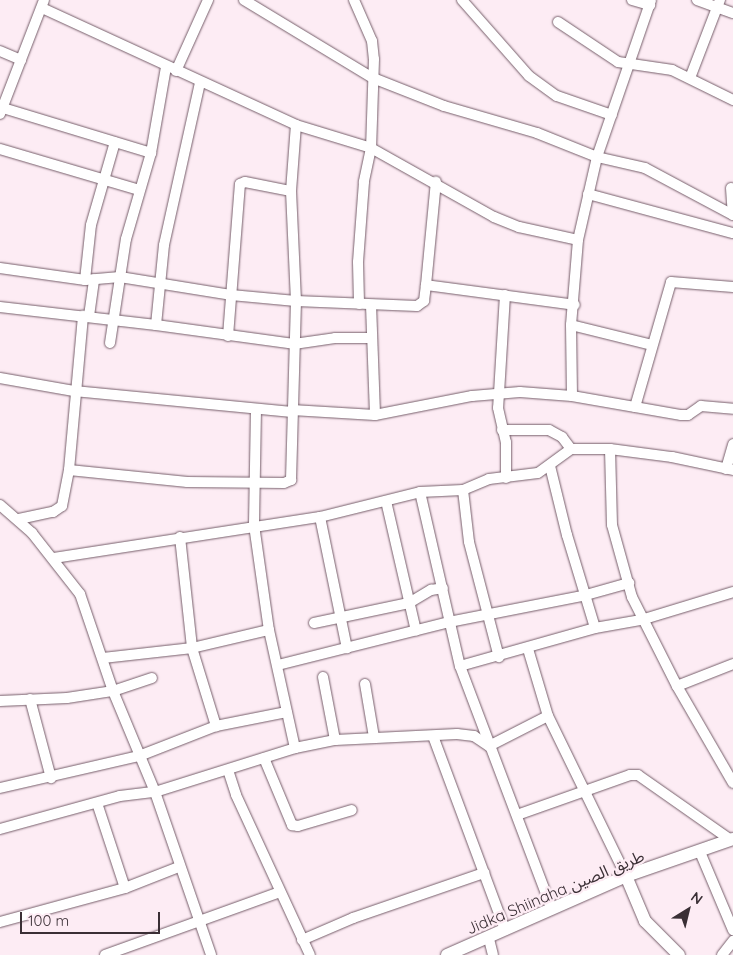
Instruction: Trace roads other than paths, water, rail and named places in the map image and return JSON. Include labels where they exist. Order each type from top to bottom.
[{"type":"main road","name":"Jidka Shiinaha طريق الصين","points":[[447,955],[489,939],[626,876],[700,852],[732,839]]},
{"type":"main road","points":[[626,876],[645,921],[679,955]]},
{"type":"street","points":[[176,71],[208,0]]},
{"type":"street","points":[[244,0],[373,78],[444,106],[537,133],[598,157],[645,168],[733,215]]},
{"type":"street","points":[[354,0],[372,41],[373,78],[371,148],[359,238],[359,304]]},
{"type":"street","points":[[462,0],[529,76],[557,96],[612,115]]},
{"type":"street","points":[[572,396],[571,325],[575,305],[578,240],[598,157],[651,2],[632,0]]},
{"type":"street","points":[[697,0],[719,4],[733,13]]},
{"type":"street","points":[[151,153],[1,111],[43,4],[166,67],[296,125],[371,148],[436,182],[454,197],[519,228],[578,240]]},
{"type":"street","points":[[690,78],[719,4]]},
{"type":"street","points":[[558,22],[596,50],[618,62],[672,70],[733,100]]},
{"type":"street","points":[[0,51],[21,60]]},
{"type":"street","points":[[110,343],[128,231],[151,153],[166,67]]},
{"type":"street","points":[[156,325],[159,282],[200,82]]},
{"type":"street","points":[[69,470],[187,482],[252,483],[290,480],[296,301],[291,191],[296,125]]},
{"type":"street","points":[[19,519],[53,512],[62,506],[69,470],[74,391],[86,316],[91,225],[115,142]]},
{"type":"street","points":[[0,150],[139,190]]},
{"type":"street","points":[[228,336],[240,184],[245,182],[291,191]]},
{"type":"street","points":[[0,268],[89,279],[120,277],[231,294],[296,301],[417,306],[424,301],[436,182]]},
{"type":"street","points":[[731,188],[733,215]]},
{"type":"street","points":[[588,194],[733,233]]},
{"type":"street","points":[[635,407],[670,282],[733,287]]},
{"type":"street","points":[[426,286],[575,305]]},
{"type":"street","points":[[505,295],[499,392],[502,430],[506,442],[506,478]]},
{"type":"street","points":[[371,305],[375,415]]},
{"type":"street","points":[[0,307],[86,316],[294,344],[335,338],[371,338]]},
{"type":"street","points":[[571,325],[652,345]]},
{"type":"street","points":[[0,378],[74,391],[256,409],[375,415],[499,392],[572,396],[684,415],[701,406],[733,409]]},
{"type":"street","points":[[256,409],[252,483],[254,525],[269,630],[295,748]]},
{"type":"street","points":[[502,430],[555,432],[571,449]]},
{"type":"street","points":[[54,558],[320,516],[420,492],[463,490],[489,480],[538,472],[550,466],[571,449],[610,449],[730,470],[733,444]]},
{"type":"street","points":[[610,449],[612,525],[642,620],[677,686],[733,783]]},
{"type":"street","points":[[550,466],[595,628]]},
{"type":"street","points":[[463,490],[469,542],[499,656]]},
{"type":"street","points":[[420,492],[460,666],[488,746],[517,815],[552,909]]},
{"type":"street","points":[[386,501],[416,631]]},
{"type":"street","points":[[1,510],[19,519],[54,558],[80,594],[113,691],[155,792],[197,921],[211,955]]},
{"type":"street","points":[[320,516],[343,615],[347,648]]},
{"type":"street","points":[[180,537],[192,648],[216,726]]},
{"type":"street","points":[[278,665],[449,622],[586,596],[629,583]]},
{"type":"street","points":[[314,623],[343,615],[409,603],[430,590],[443,588]]},
{"type":"street","points":[[460,666],[528,649],[595,628],[642,620],[733,592]]},
{"type":"street","points":[[102,658],[192,648],[269,630]]},
{"type":"street","points":[[528,649],[548,716],[626,876]]},
{"type":"street","points":[[677,686],[733,664]]},
{"type":"street","points":[[323,677],[335,740]]},
{"type":"street","points":[[0,701],[67,698],[113,691],[152,678]]},
{"type":"street","points":[[365,684],[374,737]]},
{"type":"street","points":[[30,699],[51,778]]},
{"type":"street","points":[[0,788],[51,778],[139,756],[216,726],[287,712]]},
{"type":"street","points":[[488,746],[548,716]]},
{"type":"street","points":[[433,736],[505,930]]},
{"type":"street","points":[[0,829],[120,796],[155,792],[295,748],[335,740],[374,737],[474,736],[488,746]]},
{"type":"street","points":[[264,758],[292,825],[298,826],[352,810]]},
{"type":"street","points":[[228,770],[236,795],[310,955]]},
{"type":"street","points":[[517,815],[584,791],[638,776],[732,839]]},
{"type":"street","points":[[97,803],[125,888]]},
{"type":"street","points":[[700,852],[733,930]]},
{"type":"street","points":[[0,922],[125,888],[179,867]]},
{"type":"street","points":[[302,940],[353,918],[484,873]]},
{"type":"street","points":[[105,955],[280,892]]},
{"type":"street","points":[[489,939],[492,955]]},
{"type":"street","points":[[722,955],[733,941]]}]
